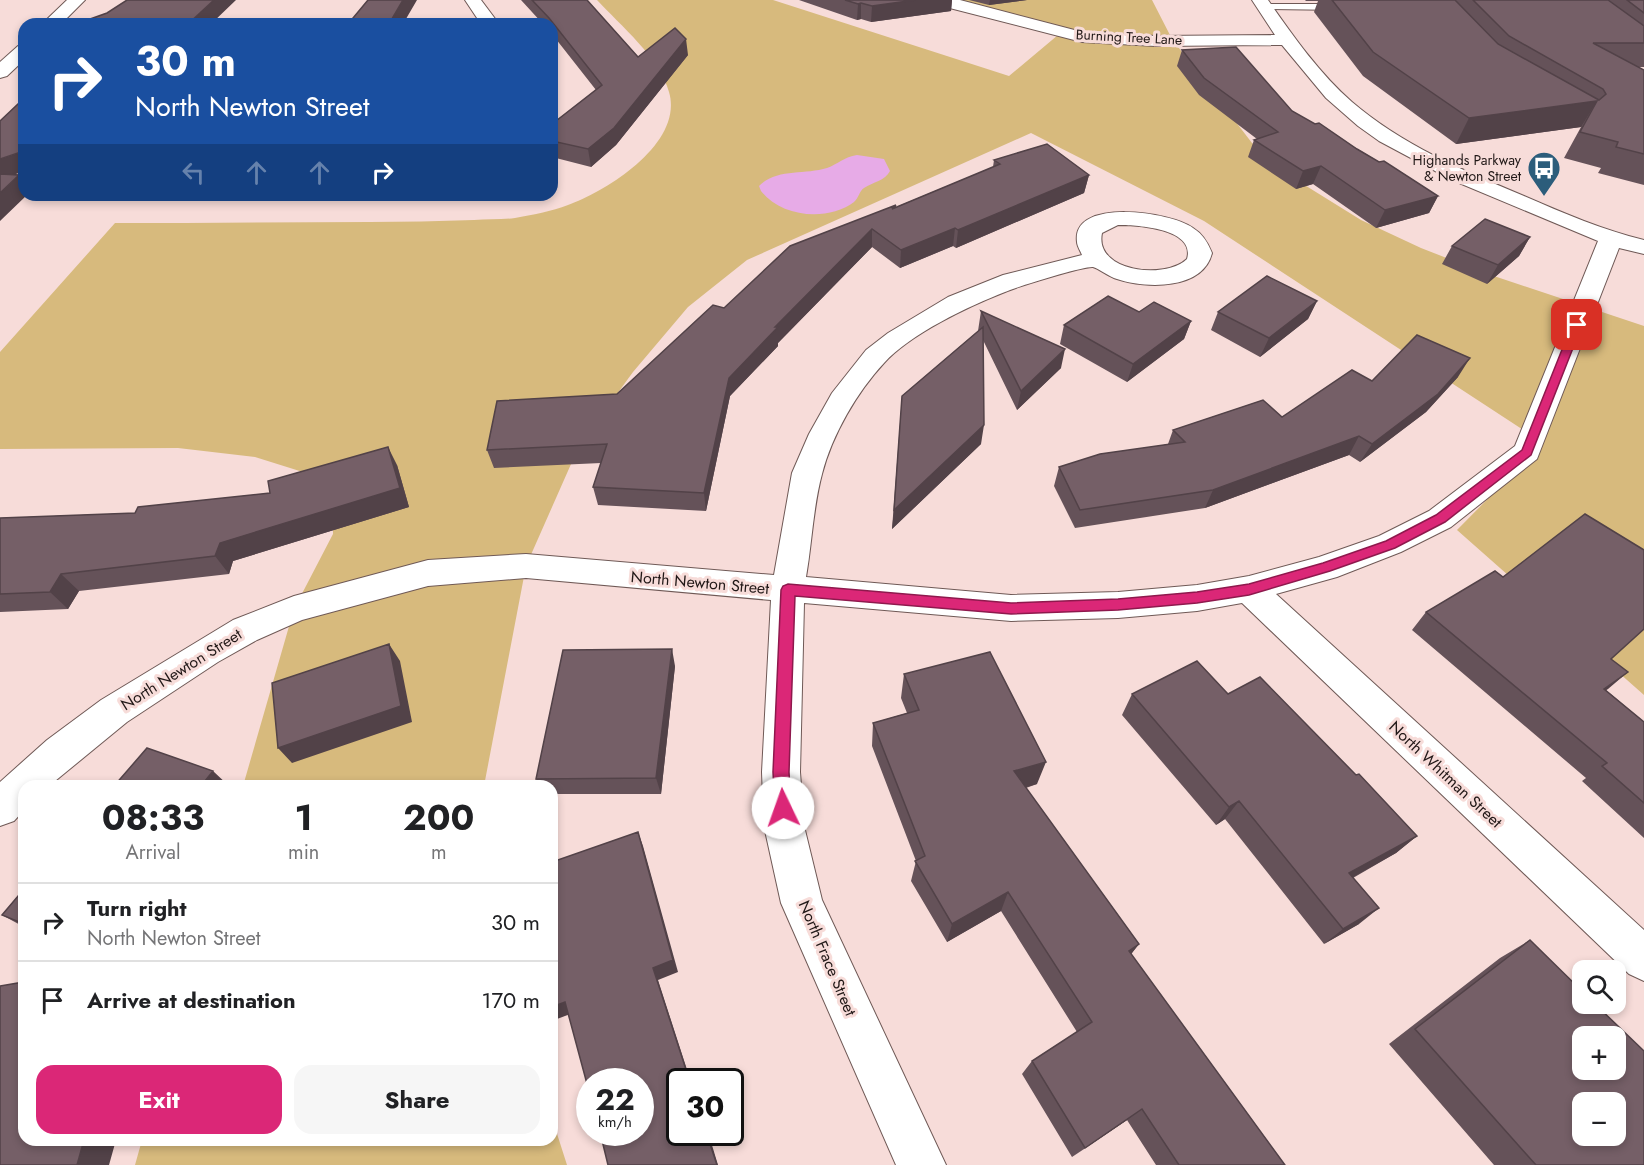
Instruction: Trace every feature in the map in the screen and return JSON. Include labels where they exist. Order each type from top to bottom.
[{"type":"street","points":[[58,18],[77,0]]},
{"type":"street","name":"Burning Tree Lane","points":[[940,0],[1082,37],[1155,40],[1287,40]]},
{"type":"street","points":[[1262,3],[1287,40],[1320,81],[1346,107],[1377,130],[1464,177],[1610,240],[1644,247]]},
{"type":"street","points":[[476,4],[486,18]]},
{"type":"street","points":[[0,72],[18,56]]},
{"type":"street","name":"North Newton Street","points":[[28,780],[60,753],[151,686],[245,630],[294,609],[428,573],[526,566],[1011,609],[1129,604],[1197,598],[1249,589],[1325,568],[1390,544],[1440,519],[1527,452],[1610,240]]},
{"type":"street","name":"North Frace Street","points":[[921,1165],[807,914],[799,892],[784,826],[781,772],[788,590],[807,473],[823,435],[846,393],[875,356],[897,339],[957,302],[1012,280],[1096,259]]},
{"type":"street","name":"North Whitman Street","points":[[1249,589],[1644,959]]},
{"type":"street","name":"North Newton Street","points":[[0,808],[18,789]]},
{"type":"lane","points":[[1262,3],[1355,7]]},
{"type":"shaded area","points":[[597,0],[773,0],[1009,76],[1058,35],[940,0],[1152,0],[1172,39],[1252,143],[1303,184],[1361,220],[1421,248],[1485,273],[1644,326],[1644,695],[1457,530],[1543,443],[1204,221],[1031,133],[747,260],[688,307],[633,372],[579,446],[526,566],[485,780],[245,780],[294,609],[333,534],[333,512],[306,473],[255,457],[178,448],[0,449],[0,352],[115,223],[396,222],[505,219],[562,207],[584,198],[621,177],[639,162],[654,146],[665,129],[671,111],[669,92],[657,67],[638,43]]},
{"type":"shaded area","points":[[857,155],[884,159],[890,171],[882,179],[862,189],[854,202],[831,212],[805,214],[792,211],[770,200],[759,186],[766,180],[783,174],[827,168]]},
{"type":"shaded area","points":[[558,1137],[567,1165],[135,1165],[140,1146],[558,1146]]},
{"type":"building","points":[[127,0],[214,0],[194,18],[93,18],[107,13]]},
{"type":"building","points":[[368,0],[403,0],[392,18],[353,18]]},
{"type":"building","points":[[532,0],[587,0],[638,57],[675,28],[686,39],[614,128],[588,149],[558,142],[558,119],[602,85],[558,29],[558,18],[549,18]]},
{"type":"building","points":[[845,0],[915,0],[872,6]]},
{"type":"building","points":[[1332,0],[1455,0],[1498,44],[1599,100],[1606,94],[1603,89],[1509,36],[1473,0],[1608,0],[1644,26],[1644,43],[1593,43],[1644,70],[1644,154],[1616,147],[1618,142],[1580,132],[1597,101],[1469,118],[1373,52]]},
{"type":"building","points":[[1627,0],[1644,0],[1644,13]]},
{"type":"building","points":[[1236,47],[1292,111],[1315,124],[1319,123],[1357,149],[1379,162],[1384,161],[1438,196],[1385,210],[1321,166],[1303,171],[1254,140],[1278,132],[1204,78],[1182,50]]},
{"type":"building","points":[[18,104],[18,153],[0,159],[0,121]]},
{"type":"building","points":[[1047,144],[1089,175],[958,230],[955,228],[901,250],[872,229],[775,327],[778,327],[729,378],[704,493],[593,487],[607,444],[487,450],[497,401],[617,394],[713,305],[724,308],[790,246],[896,205],[892,209],[1000,164],[994,160]]},
{"type":"building","points":[[0,174],[18,175],[18,176],[0,193]]},
{"type":"building","points":[[1485,219],[1530,237],[1498,265],[1452,246]]},
{"type":"building","points":[[1267,276],[1317,301],[1269,338],[1218,312]]},
{"type":"building","points":[[1108,296],[1139,312],[1154,302],[1191,321],[1133,364],[1064,325]]},
{"type":"building","points":[[981,311],[1065,349],[1021,391]]},
{"type":"building","points":[[983,327],[984,425],[894,510],[902,396]]},
{"type":"building","points":[[1417,335],[1470,358],[1438,394],[1372,444],[1359,436],[1213,490],[1080,510],[1059,467],[1100,454],[1185,442],[1173,430],[1263,400],[1282,417],[1352,370],[1372,381]]},
{"type":"building","points":[[388,447],[400,488],[220,543],[215,556],[61,574],[50,592],[0,594],[0,518],[135,513],[138,507],[270,493],[268,481]]},
{"type":"building","points":[[1585,514],[1644,550],[1644,629],[1611,659],[1628,672],[1604,689],[1644,722],[1644,803],[1602,766],[1607,763],[1426,612],[1495,571],[1503,577]]},
{"type":"building","points":[[389,644],[401,706],[278,748],[272,683]]},
{"type":"building","points":[[672,649],[656,778],[536,779],[563,650]]},
{"type":"building","points":[[990,652],[1046,762],[1014,771],[1139,944],[1129,951],[1285,1165],[1179,1165],[1142,1109],[1085,1148],[1032,1061],[1092,1022],[1008,892],[952,924],[915,861],[925,856],[873,723],[919,710],[904,674]]},
{"type":"building","points":[[1197,661],[1228,694],[1260,677],[1356,775],[1359,774],[1417,836],[1349,873],[1379,908],[1343,929],[1239,801],[1229,807],[1132,694]]},
{"type":"building","points":[[147,748],[213,771],[206,780],[119,780]]},
{"type":"building","points":[[638,832],[673,960],[653,968],[685,1068],[666,1068],[666,1146],[711,1146],[717,1165],[608,1165],[603,1146],[654,1146],[654,1068],[583,1068],[565,1002],[558,1005],[558,860]]},
{"type":"building","points":[[18,896],[18,922],[2,915]]},
{"type":"building","points":[[1530,940],[1572,981],[1572,1014],[1605,1014],[1618,1026],[1572,1026],[1572,1080],[1626,1080],[1626,1034],[1644,1051],[1644,1165],[1536,1165],[1415,1029]]},
{"type":"building","points":[[18,983],[18,1146],[82,1146],[77,1165],[0,1165],[0,986]]},
{"type":"place","name":"Highands Parkway & Newton Street","points":[[1544,197]]},
{"type":"route","points":[[783,808],[781,772],[788,590],[1011,609],[1118,605],[1197,598],[1249,589],[1325,568],[1390,544],[1440,519],[1527,452],[1577,325]]}]
